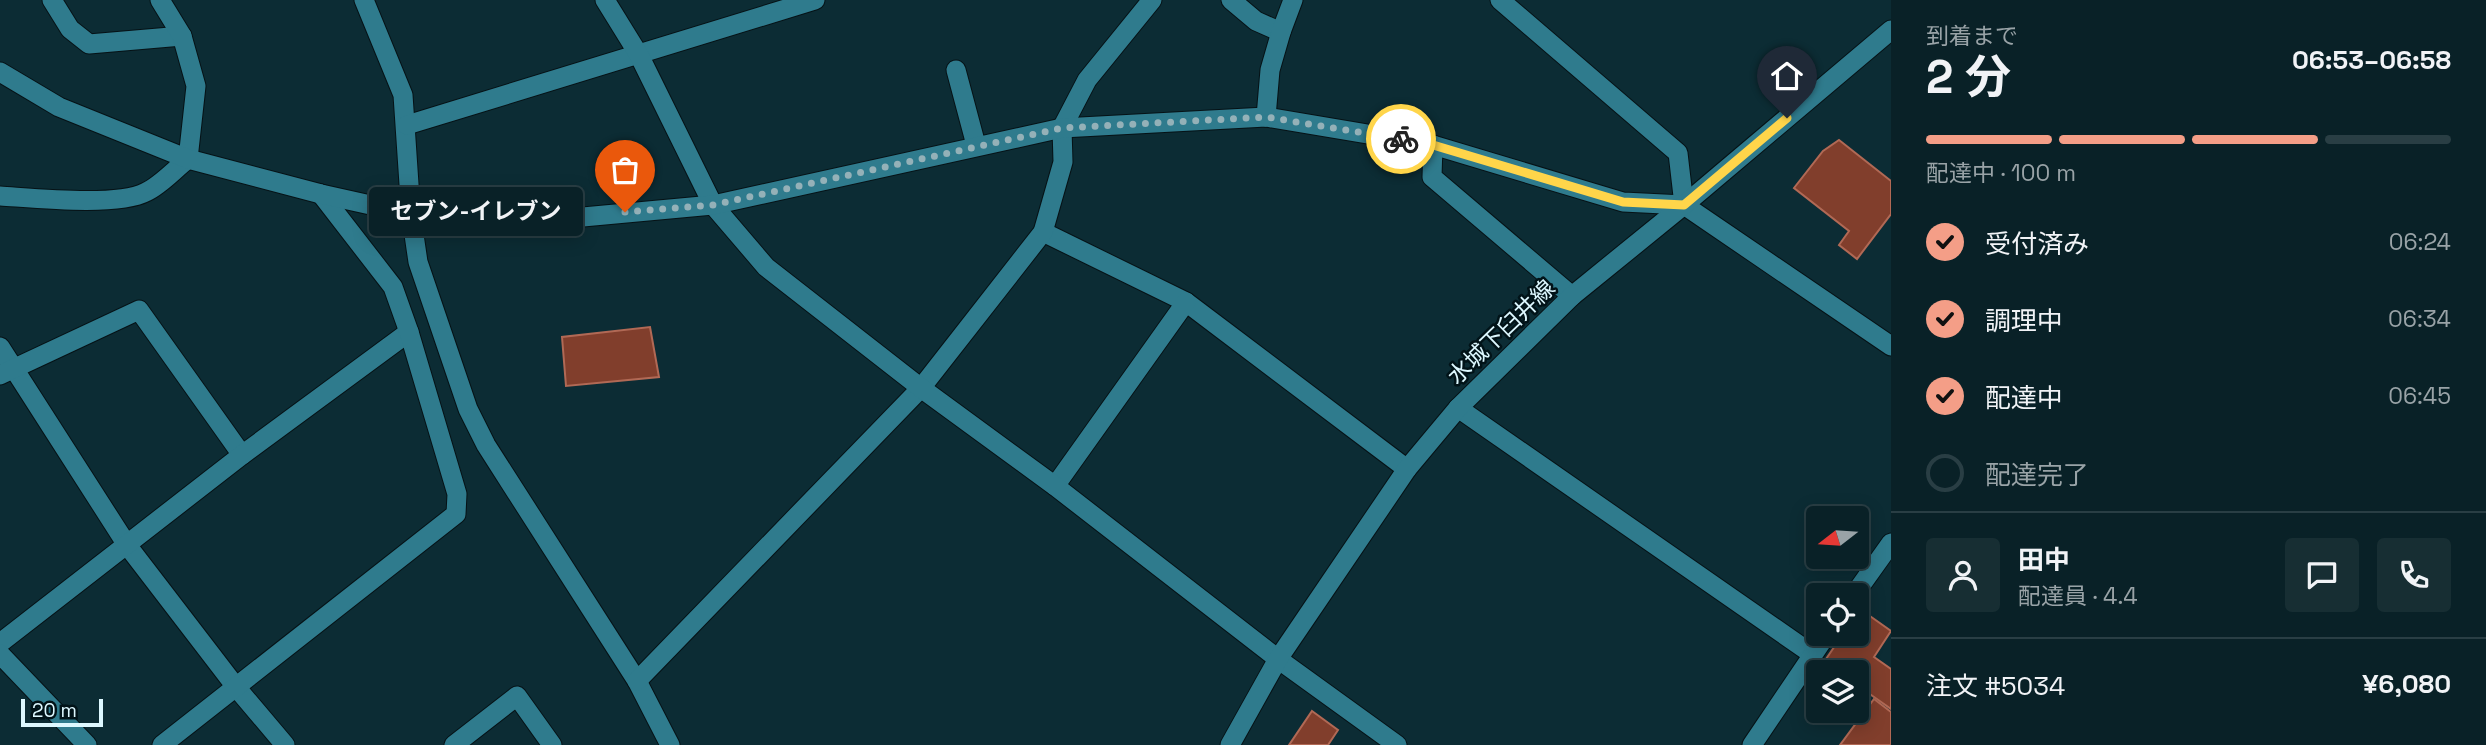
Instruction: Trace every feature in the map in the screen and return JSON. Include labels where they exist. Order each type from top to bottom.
[{"type":"street","points":[[52,0],[70,29],[89,44],[183,36]]},
{"type":"street","points":[[0,196],[70,200],[119,199],[145,193],[188,159],[197,86],[183,36],[160,0]]},
{"type":"street","points":[[364,0],[403,95],[411,214],[418,262],[468,410],[486,445],[637,681],[670,745]]},
{"type":"street","points":[[605,0],[639,55],[713,205],[766,267],[1278,659],[1397,745]]},
{"type":"street","points":[[407,125],[815,0]]},
{"type":"street","points":[[637,681],[921,388],[1043,232],[1063,162],[1062,128],[1087,80],[1152,0]]},
{"type":"street","points":[[1231,0],[1256,21],[1281,32]]},
{"type":"street","points":[[1266,117],[1270,70],[1293,0]]},
{"type":"street","points":[[1500,0],[1678,153],[1684,205]]},
{"type":"street","name":"水城下臼井線","points":[[1230,745],[1278,659],[1407,470],[1458,408],[1572,296],[1891,30]]},
{"type":"street","points":[[957,70],[976,145]]},
{"type":"street","points":[[0,72],[59,107],[188,159],[321,194],[411,214],[502,219],[572,218],[713,205],[1062,128],[1266,117],[1433,145],[1623,202],[1684,205],[1891,346]]},
{"type":"street","points":[[1433,145],[1432,177],[1572,296]]},
{"type":"street","points":[[162,745],[456,514],[457,494],[393,287],[321,194]]},
{"type":"street","points":[[1043,232],[1186,302],[1407,470]]},
{"type":"street","points":[[1055,486],[1186,302]]},
{"type":"street","points":[[7,372],[139,310],[242,456]]},
{"type":"street","points":[[0,643],[242,456],[409,332]]},
{"type":"street","points":[[0,347],[7,372],[127,544],[236,687],[285,745]]},
{"type":"street","points":[[1458,408],[1812,654]]},
{"type":"street","points":[[1863,583],[1891,543]]},
{"type":"street","points":[[1752,745],[1818,646]]},
{"type":"street","points":[[0,654],[87,745]]},
{"type":"street","points":[[454,745],[517,696],[552,745]]},
{"type":"building","points":[[1839,140],[1891,181],[1891,214],[1857,259],[1839,245],[1849,231],[1794,188],[1823,151]]},
{"type":"building","points":[[650,327],[659,377],[566,386],[562,337]]},
{"type":"building","points":[[1869,615],[1891,631],[1874,657],[1891,669],[1891,709],[1869,693],[1869,660],[1825,660],[1835,646],[1869,646]]},
{"type":"building","points":[[1874,699],[1891,712],[1891,745],[1840,745],[1856,723],[1869,723],[1869,706]]},
{"type":"building","points":[[1312,711],[1338,730],[1328,745],[1289,745]]},
{"type":"way so far","points":[[625,212],[713,205],[1062,128],[1266,117],[1401,139]]},
{"type":"place","name":"セブン-イレブン","points":[[625,212]]},
{"type":"route","points":[[1401,139],[1433,145],[1623,202],[1684,205],[1787,118]]}]
